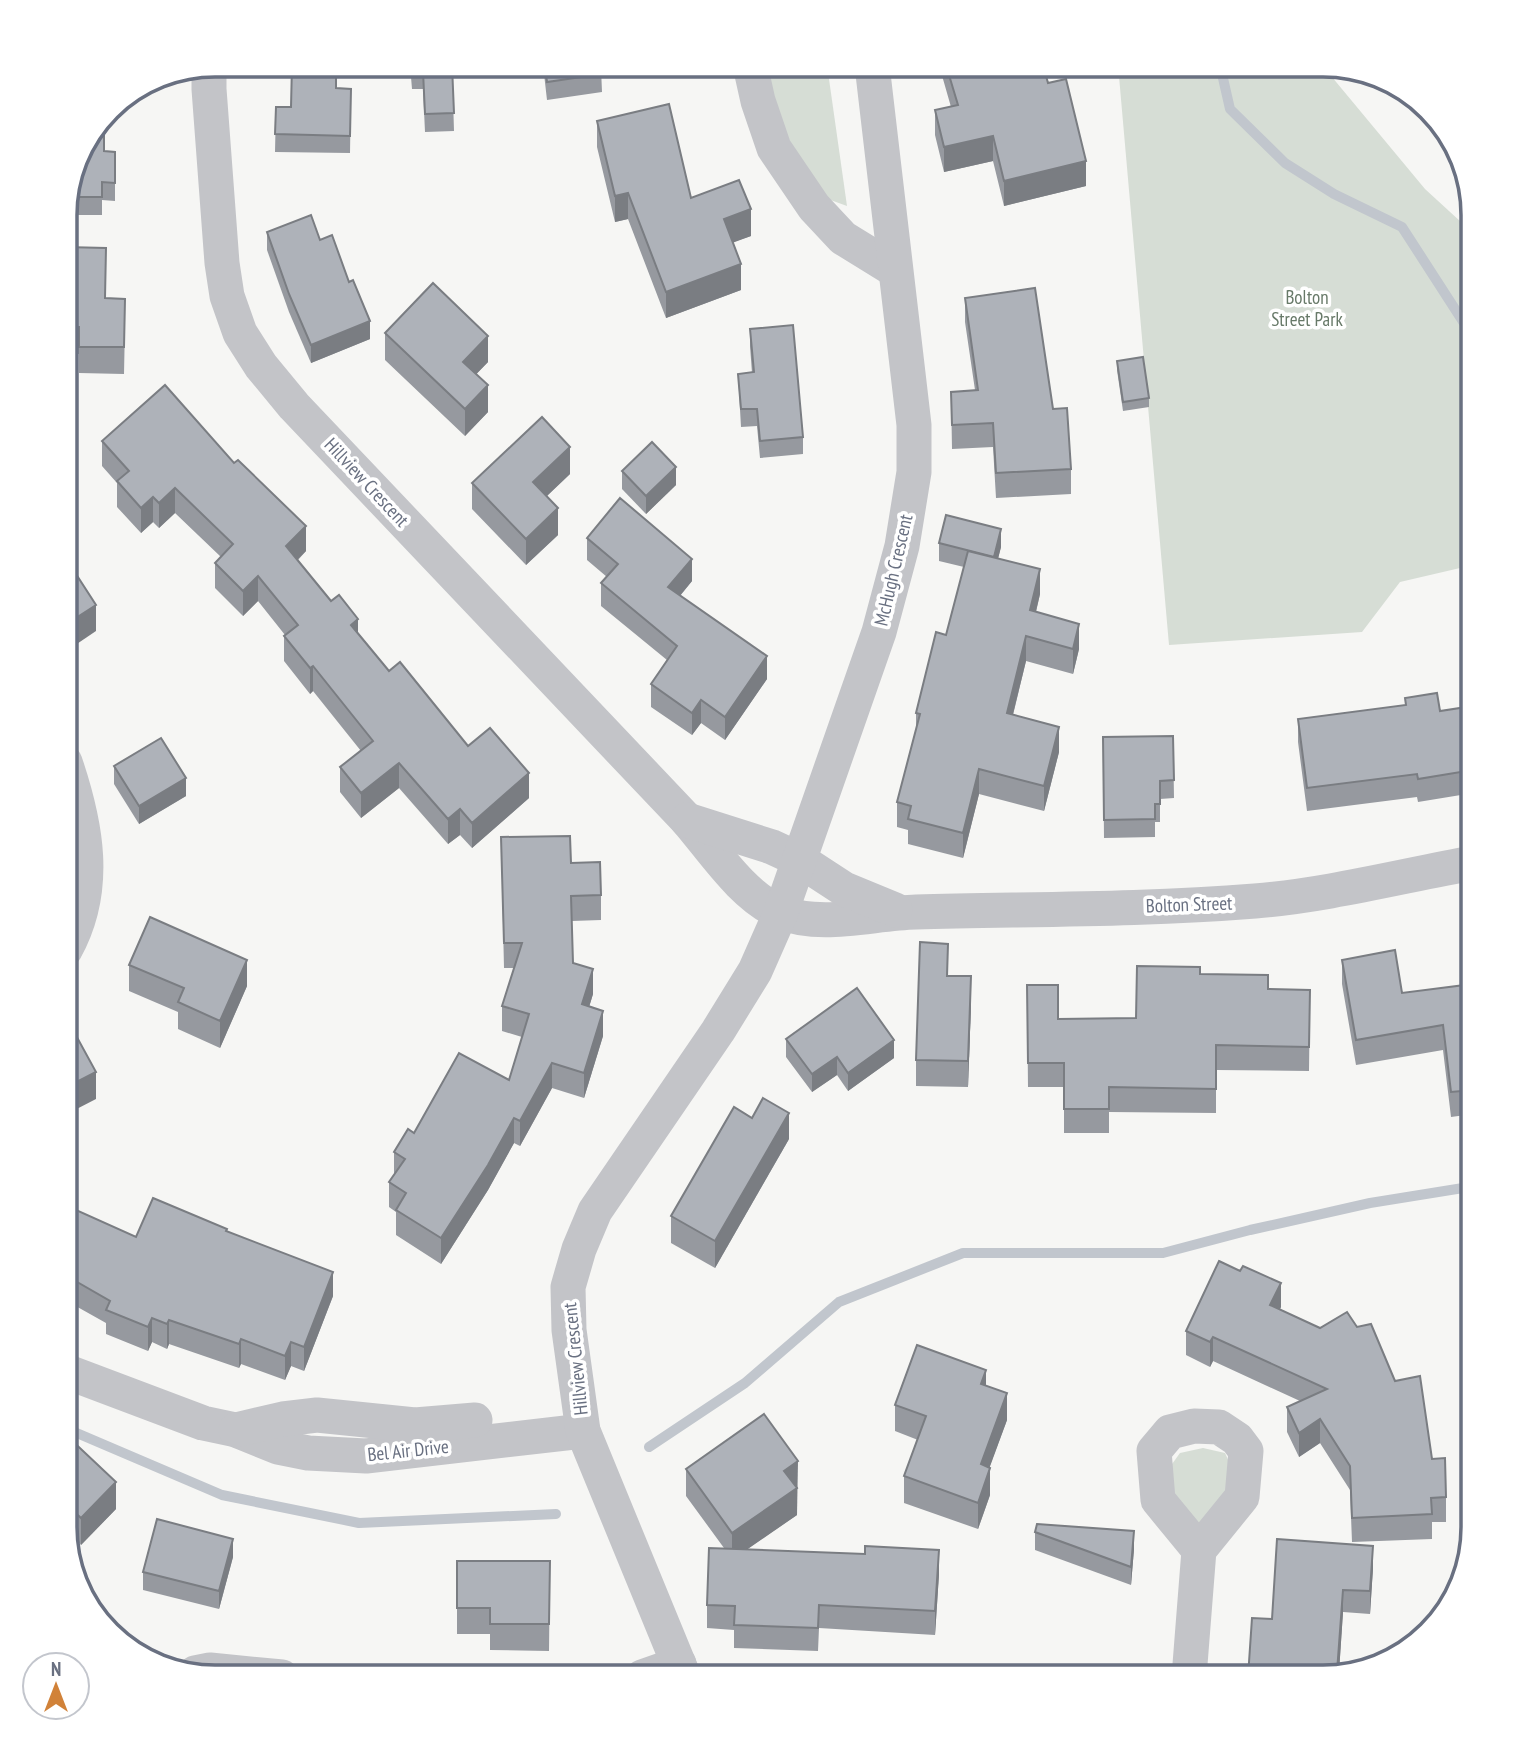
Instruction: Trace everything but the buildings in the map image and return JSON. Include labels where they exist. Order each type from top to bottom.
[{"type":"street","name":"Hillview Crescent","points":[[209,77],[225,285],[240,332],[261,366],[294,406],[687,820],[745,887],[765,904],[782,912]]},
{"type":"street","points":[[753,77],[774,148],[814,207],[843,238],[895,270]]},
{"type":"street","name":"McHugh Crescent","points":[[798,859],[879,632],[904,534],[914,472],[914,425],[873,77]]},
{"type":"street","points":[[77,797],[85,847],[85,893],[77,923]]},
{"type":"street","name":"Hillview Crescent","points":[[679,1665],[581,1418],[569,1330],[568,1287],[579,1249],[596,1211],[718,1031],[755,971],[782,912],[798,859],[772,846],[687,820]]},
{"type":"street","name":"Bolton Street","points":[[798,859],[844,889],[902,912]]},
{"type":"street","name":"Bolton Street","points":[[782,912],[810,920],[902,912],[1257,901],[1461,865]]},
{"type":"street","name":"Bel Air Drive","points":[[77,1376],[203,1423],[236,1430],[278,1447],[308,1453],[366,1456],[581,1418]]},
{"type":"street","points":[[1190,1665],[1199,1550]]},
{"type":"green space","points":[[760,77],[829,77],[847,206],[814,194]]},
{"type":"green space","name":"Bolton Street Park","points":[[1119,77],[1332,77],[1425,189],[1461,222],[1461,568],[1400,582],[1362,632],[1169,645]]},
{"type":"green space","points":[[1203,1448],[1225,1453],[1235,1475],[1230,1495],[1198,1530],[1183,1517],[1167,1471],[1180,1453]]},
{"type":"waterway","points":[[1223,77],[1230,109],[1285,163],[1334,194],[1402,227],[1461,318]]},
{"type":"waterway","points":[[649,1447],[745,1383],[839,1302],[963,1253],[1163,1253],[1370,1203],[1461,1188]]},
{"type":"waterway","points":[[77,1433],[222,1495],[359,1523],[556,1514]]}]
